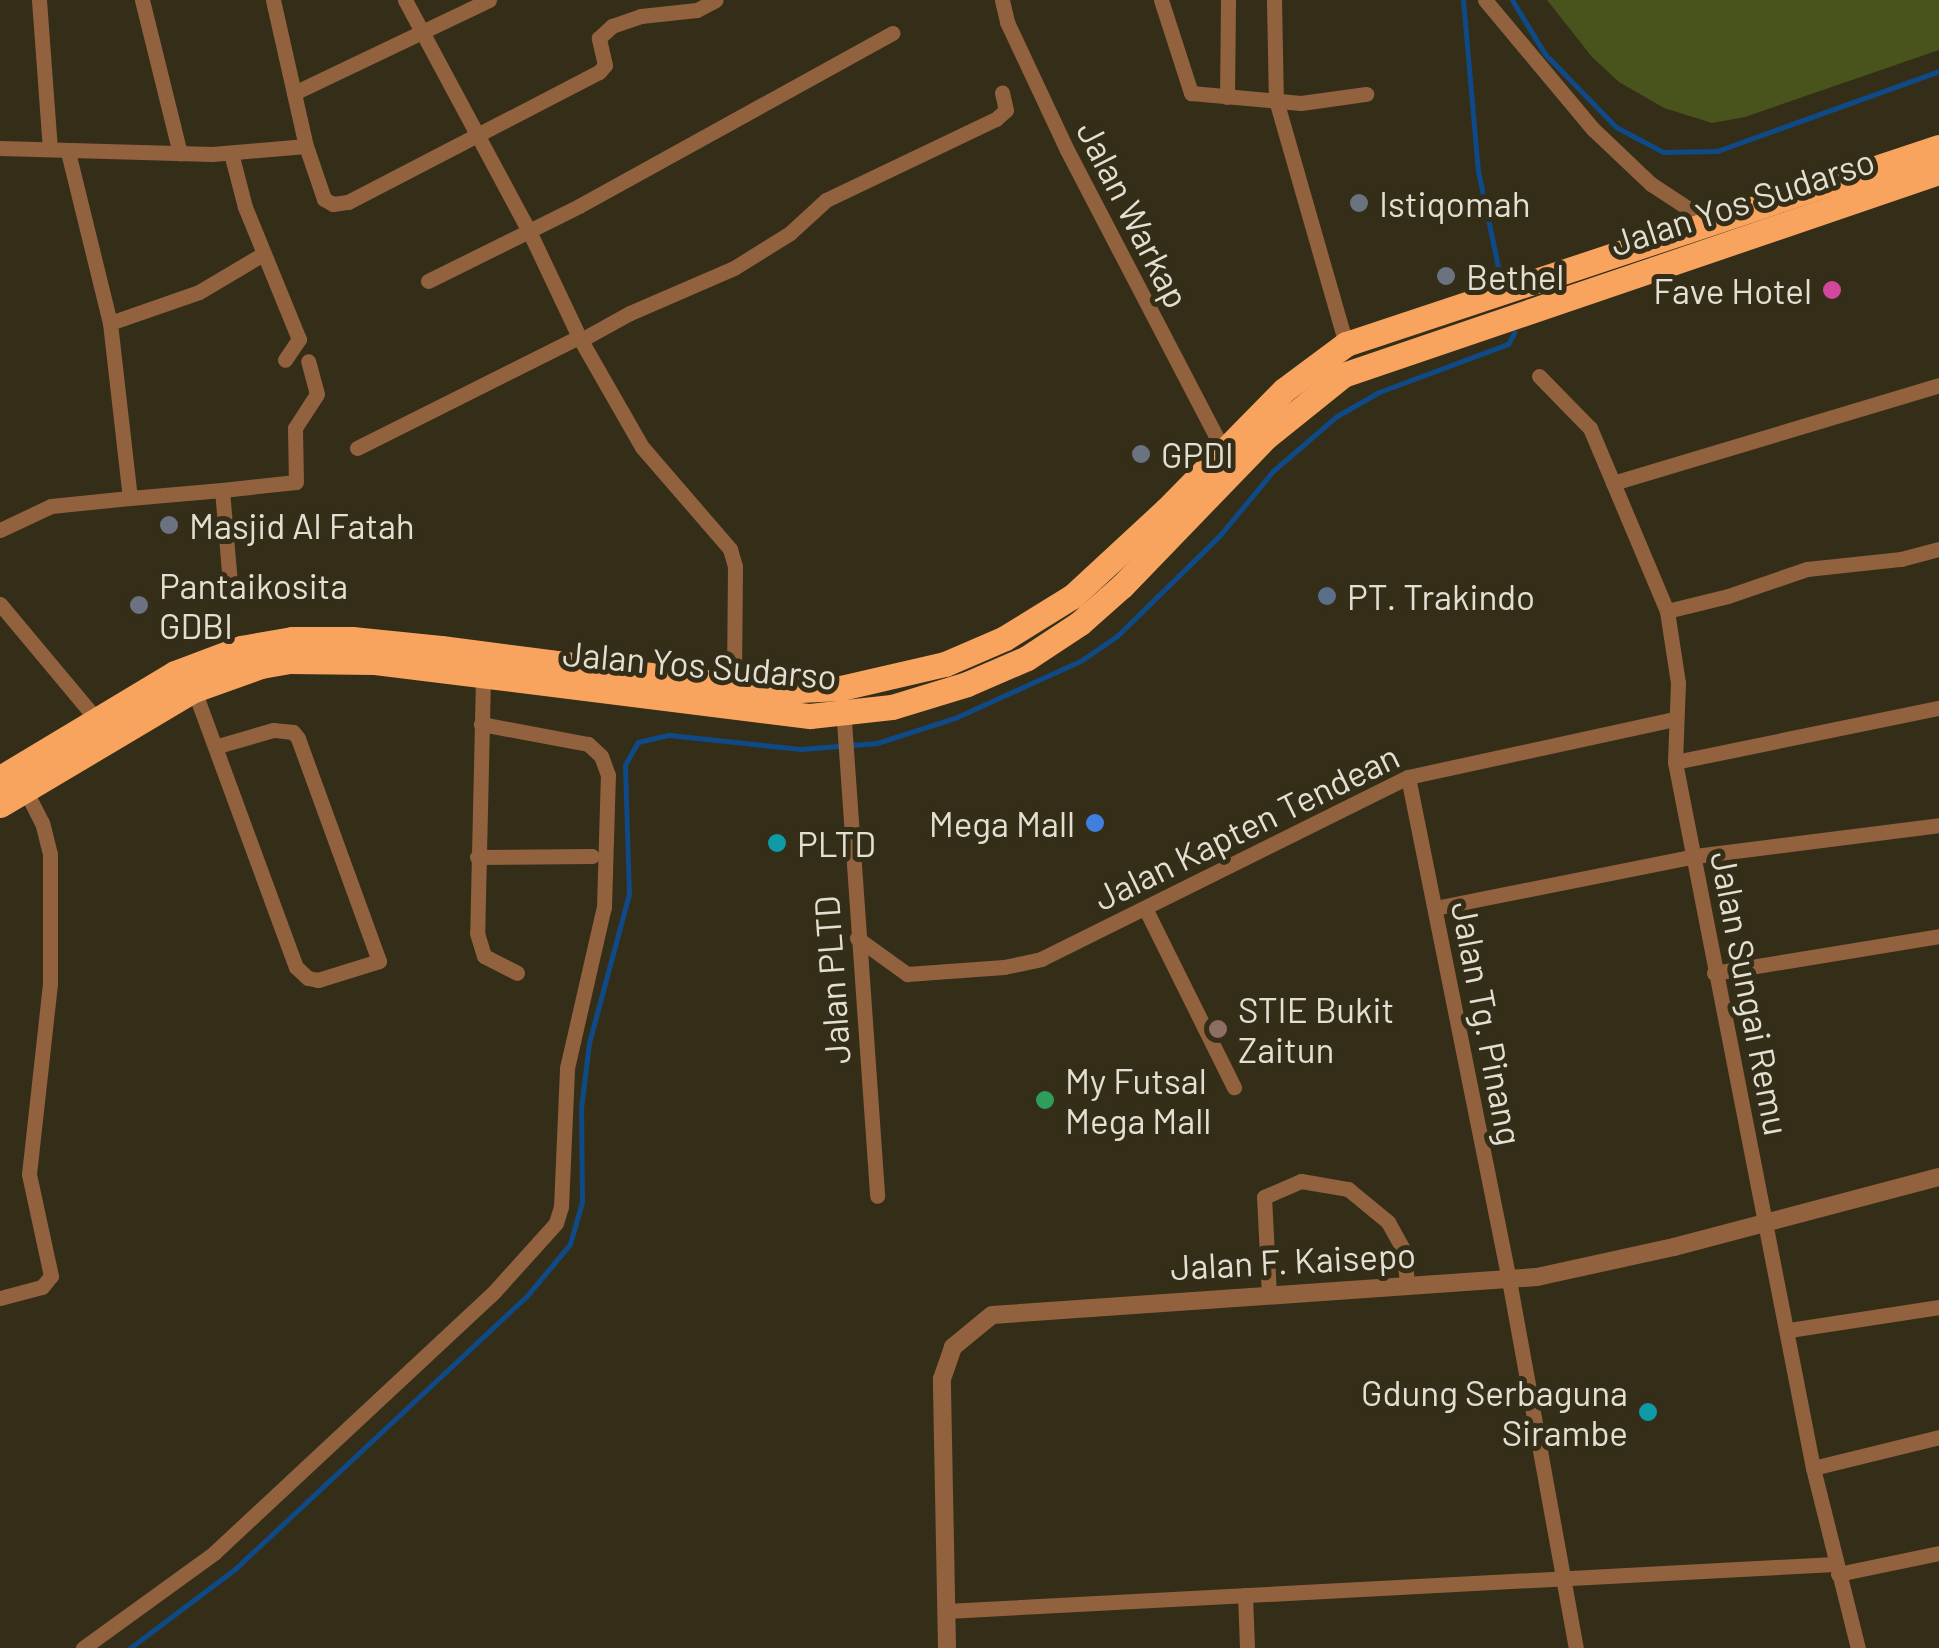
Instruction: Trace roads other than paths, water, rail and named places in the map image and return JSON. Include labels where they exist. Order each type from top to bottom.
[{"type":"highway","points":[[0,778],[103,728],[175,672],[242,648],[292,639],[352,639],[441,648],[734,689],[841,688],[945,664],[1042,618],[1073,596],[1223,450],[1291,399],[1346,344],[1939,147]]},
{"type":"highway","name":"Jalan Yos Sudarso","points":[[0,804],[103,728],[260,666],[290,661],[376,662],[845,725],[967,684],[1056,642],[1122,586],[1291,399],[1362,366],[1939,172]]},
{"type":"street","points":[[39,0],[50,149]]},
{"type":"street","points":[[142,0],[180,153]]},
{"type":"street","points":[[274,0],[306,146],[324,199],[338,204],[599,72],[604,65],[599,38],[603,31],[640,16],[697,10],[716,0]]},
{"type":"street","points":[[405,0],[529,230],[580,339],[642,447],[730,549],[735,566],[734,689]]},
{"type":"street","points":[[294,93],[490,0]]},
{"type":"street","name":"Jalan Warkap","points":[[1002,0],[1007,22],[1067,150],[1223,450]]},
{"type":"street","points":[[1162,0],[1188,91],[1312,102],[1366,94]]},
{"type":"street","points":[[1227,96],[1228,0]]},
{"type":"street","points":[[1274,0],[1276,100],[1346,344]]},
{"type":"street","points":[[1485,0],[1593,129],[1650,184],[1735,240]]},
{"type":"street","points":[[428,281],[892,33]]},
{"type":"street","points":[[358,448],[630,313],[734,268],[790,233],[826,200],[996,119],[1006,110],[1002,92]]},
{"type":"street","points":[[0,148],[231,153],[306,146]]},
{"type":"street","points":[[68,152],[110,323],[130,498]]},
{"type":"street","points":[[231,153],[263,254],[299,339],[284,360]]},
{"type":"street","points":[[110,323],[199,292],[263,254]]},
{"type":"street","points":[[0,530],[51,506],[296,482],[296,428],[317,394],[308,361]]},
{"type":"street","name":"Jalan Sungai Remu","points":[[1539,376],[1588,424],[1667,611],[1678,683],[1675,762],[1813,1468],[1858,1648]]},
{"type":"street","points":[[1614,483],[1939,385]]},
{"type":"street","points":[[222,490],[231,594]]},
{"type":"street","points":[[1667,611],[1728,596],[1807,569],[1901,559],[1939,549]]},
{"type":"street","points":[[0,604],[103,728]]},
{"type":"street","points":[[483,678],[477,857],[479,946],[491,963],[517,973]]},
{"type":"street","name":"Jalan PLTD","points":[[841,688],[877,1196]]},
{"type":"street","points":[[194,690],[218,746],[296,967],[308,978],[318,980],[379,961],[298,738],[293,732],[273,730],[218,746]]},
{"type":"street","points":[[1675,762],[1939,708]]},
{"type":"street","name":"Jalan Kapten Tendean","points":[[857,938],[907,974],[947,974],[1041,959],[1408,777],[1674,719]]},
{"type":"street","points":[[83,1648],[214,1553],[492,1292],[556,1223],[561,1207],[567,1068],[604,907],[608,775],[601,756],[588,744],[480,724]]},
{"type":"street","name":"Jalan Tg. Pinang","points":[[1408,777],[1510,1280],[1576,1648]]},
{"type":"street","points":[[0,1298],[42,1287],[51,1276],[29,1174],[50,984],[50,854],[42,822],[24,789]]},
{"type":"street","points":[[1435,908],[1695,856],[1939,825]]},
{"type":"street","points":[[477,857],[592,856]]},
{"type":"street","points":[[1146,910],[1234,1087]]},
{"type":"street","points":[[1714,973],[1939,936]]},
{"type":"street","name":"Jalan F. Kaisepo","points":[[947,1648],[940,1403],[946,1359],[966,1332],[992,1316],[1035,1309],[1510,1280],[1764,1224],[1939,1178]]},
{"type":"street","points":[[1269,1295],[1264,1197],[1301,1180],[1348,1189],[1388,1222],[1403,1250],[1408,1287]]},
{"type":"street","points":[[1788,1330],[1939,1307]]},
{"type":"street","points":[[1813,1468],[1939,1437]]},
{"type":"street","points":[[946,1612],[1837,1569],[1939,1553]]},
{"type":"street","points":[[1244,1595],[1247,1648]]},
{"type":"waterway","points":[[1463,0],[1478,171],[1500,276]]},
{"type":"waterway","points":[[1512,0],[1545,54],[1616,127],[1663,152],[1717,151],[1939,71]]},
{"type":"waterway","points":[[130,1648],[236,1568],[526,1297],[570,1244],[582,1202],[581,1108],[589,1043],[629,894],[625,765],[638,742],[669,735],[801,749],[877,743],[955,718],[1082,660],[1117,636],[1221,534],[1273,471],[1337,416],[1379,392],[1508,344],[1514,333]]},
{"type":"place","name":"Istiqomah","points":[[1359,203]]},
{"type":"place","name":"Bethel","points":[[1446,276]]},
{"type":"place","name":"Fave Hotel","points":[[1832,290]]},
{"type":"place","name":"GPDI","points":[[1141,454]]},
{"type":"place","name":"Masjid Al Fatah","points":[[169,525]]},
{"type":"place","name":"PT. Trakindo","points":[[1327,596]]},
{"type":"place","name":"Pantaikosita GDBI","points":[[139,605]]},
{"type":"place","name":"Mega Mall","points":[[1095,823]]},
{"type":"place","name":"PLTD","points":[[777,843]]},
{"type":"place","name":"STIE Bukit Zaitun","points":[[1218,1029]]},
{"type":"place","name":"My Futsal Mega Mall","points":[[1045,1100]]},
{"type":"place","name":"Gdung Serbaguna Sirambe","points":[[1648,1412]]}]
